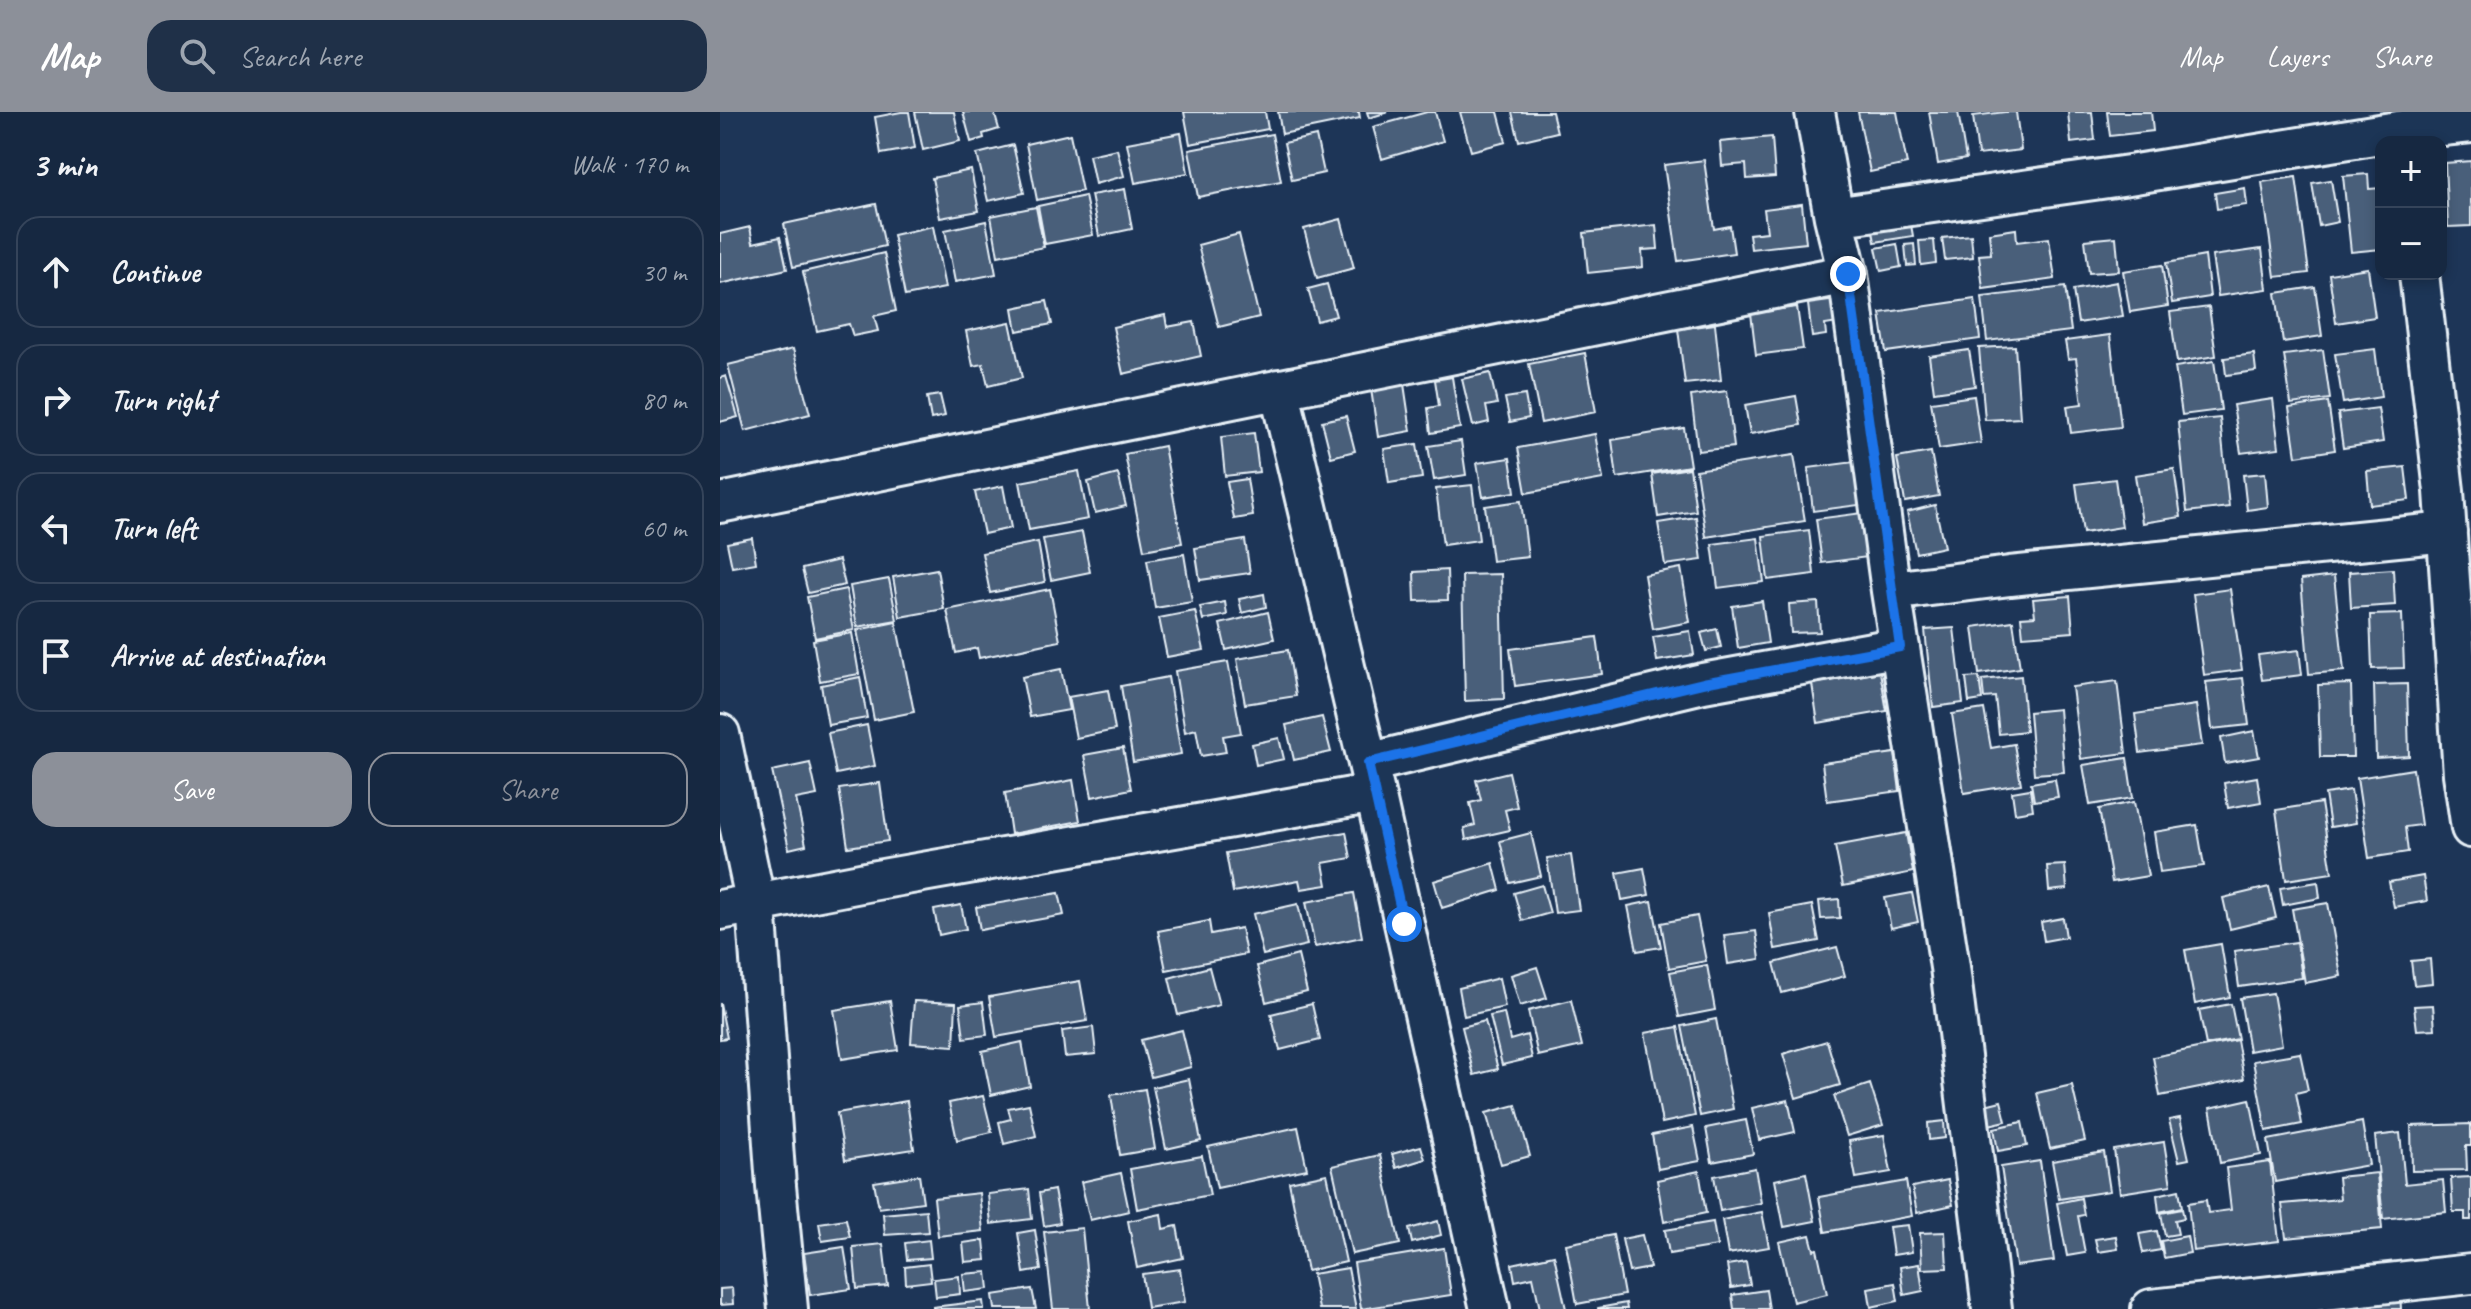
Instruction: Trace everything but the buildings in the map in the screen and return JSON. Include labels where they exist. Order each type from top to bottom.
[{"type":"street","points":[[1815,112],[1848,274],[1891,591],[1950,967],[1992,1309]]},
{"type":"street","points":[[2405,136],[2471,123]]},
{"type":"street","points":[[1834,217],[2375,140]]},
{"type":"street","points":[[720,503],[1848,274]]},
{"type":"street","points":[[2420,280],[2457,489],[2447,532],[2463,774],[2471,828]]},
{"type":"street","points":[[1279,389],[1372,778],[1490,1309]]},
{"type":"street","points":[[1891,591],[2447,532]]},
{"type":"street","points":[[738,907],[1372,778],[1703,683],[1900,647]]},
{"type":"street","points":[[720,734],[738,907],[776,1186],[788,1309]]},
{"type":"street","points":[[2161,1308],[2471,1274]]},
{"type":"route","points":[[1404,924],[1368,763],[1703,683],[1900,647],[1848,274]]}]
